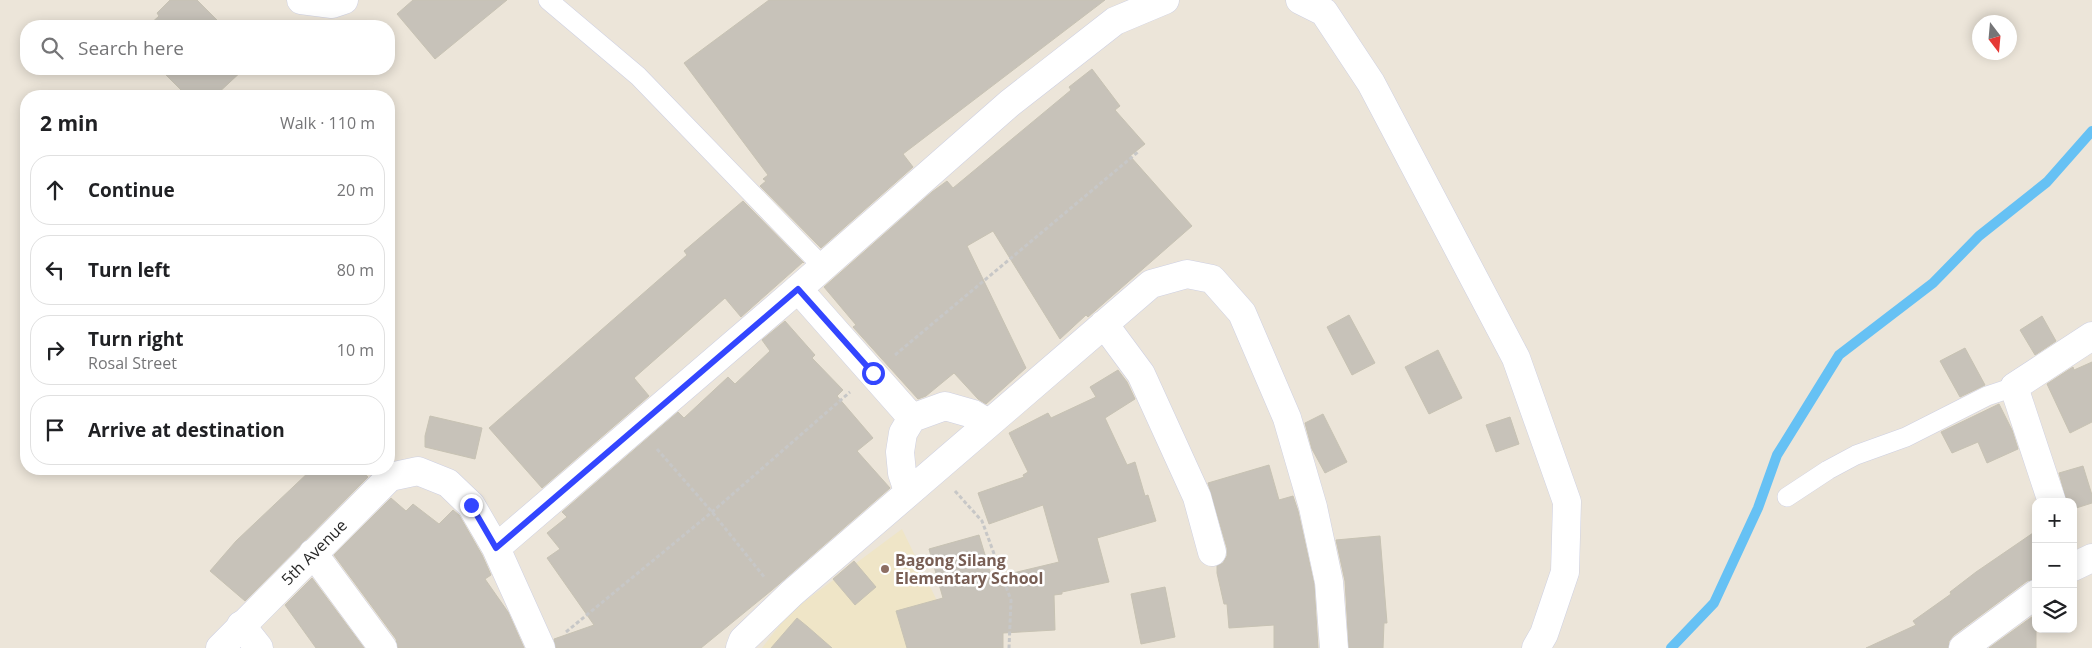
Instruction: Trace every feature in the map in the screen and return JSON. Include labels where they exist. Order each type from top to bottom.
[{"type":"street","points":[[301,0],[338,2]]},
{"type":"street","points":[[551,642],[496,548],[798,289],[1010,103],[1115,21],[1165,0]]},
{"type":"street","points":[[1300,0],[1327,6],[1371,83],[1516,358],[1567,502],[1565,572],[1544,634],[1536,648]]},
{"type":"street","points":[[740,648],[743,640],[792,593],[1151,284],[1187,274],[1212,280],[1242,313],[1287,418],[1313,508],[1329,582],[1334,648]]},
{"type":"street","points":[[798,289],[912,418]]},
{"type":"street","points":[[1104,324],[1141,374],[1197,497],[1212,552]]},
{"type":"street","points":[[2051,498],[2014,387],[2092,336]]},
{"type":"street","points":[[908,492],[902,473],[900,452],[903,433],[912,418],[946,406],[973,414],[988,423]]},
{"type":"street","name":"5th Avenue","points":[[220,648],[390,476],[418,471],[448,483],[471,505],[496,548]]},
{"type":"street","points":[[313,553],[383,648]]},
{"type":"street","points":[[2077,565],[2092,558]]},
{"type":"street","points":[[1963,648],[2032,597]]},
{"type":"street","points":[[241,625],[259,648]]},
{"type":"lane","points":[[548,0],[638,76],[823,267]]},
{"type":"lane","points":[[1787,497],[1828,470],[1856,455],[1906,437],[1978,401],[2014,387]]},
{"type":"path","points":[[551,642],[712,512],[873,373],[1138,152]]},
{"type":"path","points":[[638,426],[712,512],[784,602]]},
{"type":"path","points":[[935,468],[982,522],[1011,600],[1009,648]]},
{"type":"shaded area","name":"Bagong Silang Elementary School","points":[[902,529],[941,609],[951,648],[762,648],[789,613]]},
{"type":"building","points":[[170,0],[197,0],[217,20],[155,20],[159,16],[157,13]]},
{"type":"building","points":[[413,0],[507,0],[435,59],[397,14]]},
{"type":"building","points":[[769,0],[1105,0],[903,154],[913,167],[821,248],[760,186],[766,181],[763,179],[768,175],[684,63]]},
{"type":"building","points":[[1092,69],[1120,106],[1115,110],[1145,144],[1130,156],[1192,226],[1060,339],[993,231],[967,246],[1026,368],[986,404],[978,399],[954,373],[926,396],[918,399],[853,327],[856,325],[824,287],[932,192],[947,181],[953,188],[1071,90],[1069,87]]},
{"type":"building","points":[[166,75],[238,75],[221,90],[181,90]]},
{"type":"building","points":[[743,201],[804,263],[741,317],[725,298],[634,378],[649,396],[542,488],[489,428],[687,255],[684,251]]},
{"type":"building","points":[[1349,315],[1375,363],[1352,375],[1327,327]]},
{"type":"building","points":[[2042,316],[2056,341],[2035,355],[2020,330]]},
{"type":"building","points":[[785,321],[815,355],[812,358],[843,390],[837,396],[873,438],[857,451],[890,488],[772,590],[701,648],[556,648],[554,639],[594,625],[547,558],[560,549],[547,533],[567,517],[562,512],[678,412],[684,418],[728,377],[735,384],[770,351],[762,340]]},
{"type":"building","points":[[1965,348],[1985,385],[1960,397],[1940,361]]},
{"type":"building","points":[[1438,350],[1462,398],[1429,414],[1405,367]]},
{"type":"building","points":[[2092,362],[2092,422],[2070,433],[2047,384],[2073,367],[2074,370]]},
{"type":"building","points":[[1118,370],[1127,382],[1135,399],[1105,418],[1127,465],[1135,462],[1145,496],[1148,495],[1156,521],[1097,538],[1109,582],[1054,595],[1055,630],[1003,633],[1003,648],[907,648],[896,611],[943,598],[929,549],[979,535],[992,578],[1059,562],[1043,505],[989,524],[978,493],[1024,477],[1023,475],[1028,472],[1009,433],[1048,413],[1051,418],[1096,397],[1090,387]]},
{"type":"building","points":[[1999,404],[2012,430],[2018,449],[1987,463],[1978,442],[1952,453],[1941,432]]},
{"type":"building","points":[[1323,414],[1347,462],[1325,473],[1312,449],[1305,423]]},
{"type":"building","points":[[430,416],[482,428],[475,459],[425,447],[425,436]]},
{"type":"building","points":[[1510,417],[1519,444],[1496,452],[1486,425]]},
{"type":"building","points":[[1269,465],[1279,500],[1293,496],[1298,511],[1314,584],[1318,648],[1274,648],[1274,625],[1229,628],[1227,604],[1224,604],[1217,573],[1217,566],[1223,563],[1227,556],[1227,548],[1208,483]]},
{"type":"building","points":[[2083,466],[2092,495],[2092,503],[2077,508],[2077,498],[2066,498],[2059,473]]},
{"type":"building","points":[[306,475],[366,475],[368,477],[245,601],[210,571],[236,541]]},
{"type":"building","points":[[391,498],[406,511],[413,504],[439,524],[453,510],[459,515],[491,575],[485,579],[508,612],[524,648],[398,648],[396,639],[334,555]]},
{"type":"building","points":[[2032,534],[2032,580],[2027,581],[1954,635],[1949,641],[1948,648],[1866,648],[1916,625],[1913,621],[1951,594],[1950,592]]},
{"type":"building","points":[[1380,536],[1387,623],[1384,623],[1383,648],[1349,648],[1345,581],[1336,540]]},
{"type":"building","points":[[854,561],[876,587],[855,605],[833,579]]},
{"type":"building","points":[[312,578],[364,648],[316,648],[285,605]]},
{"type":"building","points":[[1165,587],[1175,637],[1141,644],[1131,594]]},
{"type":"building","points":[[2032,617],[2032,633],[2036,633],[2036,648],[1989,648]]},
{"type":"building","points":[[797,618],[808,627],[832,648],[771,648]]},
{"type":"waterway","points":[[1671,648],[1714,603],[1758,508],[1777,455],[1839,355],[1933,283],[1979,236],[2047,182],[2092,131]]},
{"type":"place","name":"Bagong Silang Elementary School","points":[[885,569]]},
{"type":"route","points":[[471,505],[496,548],[798,289],[873,373]]}]
